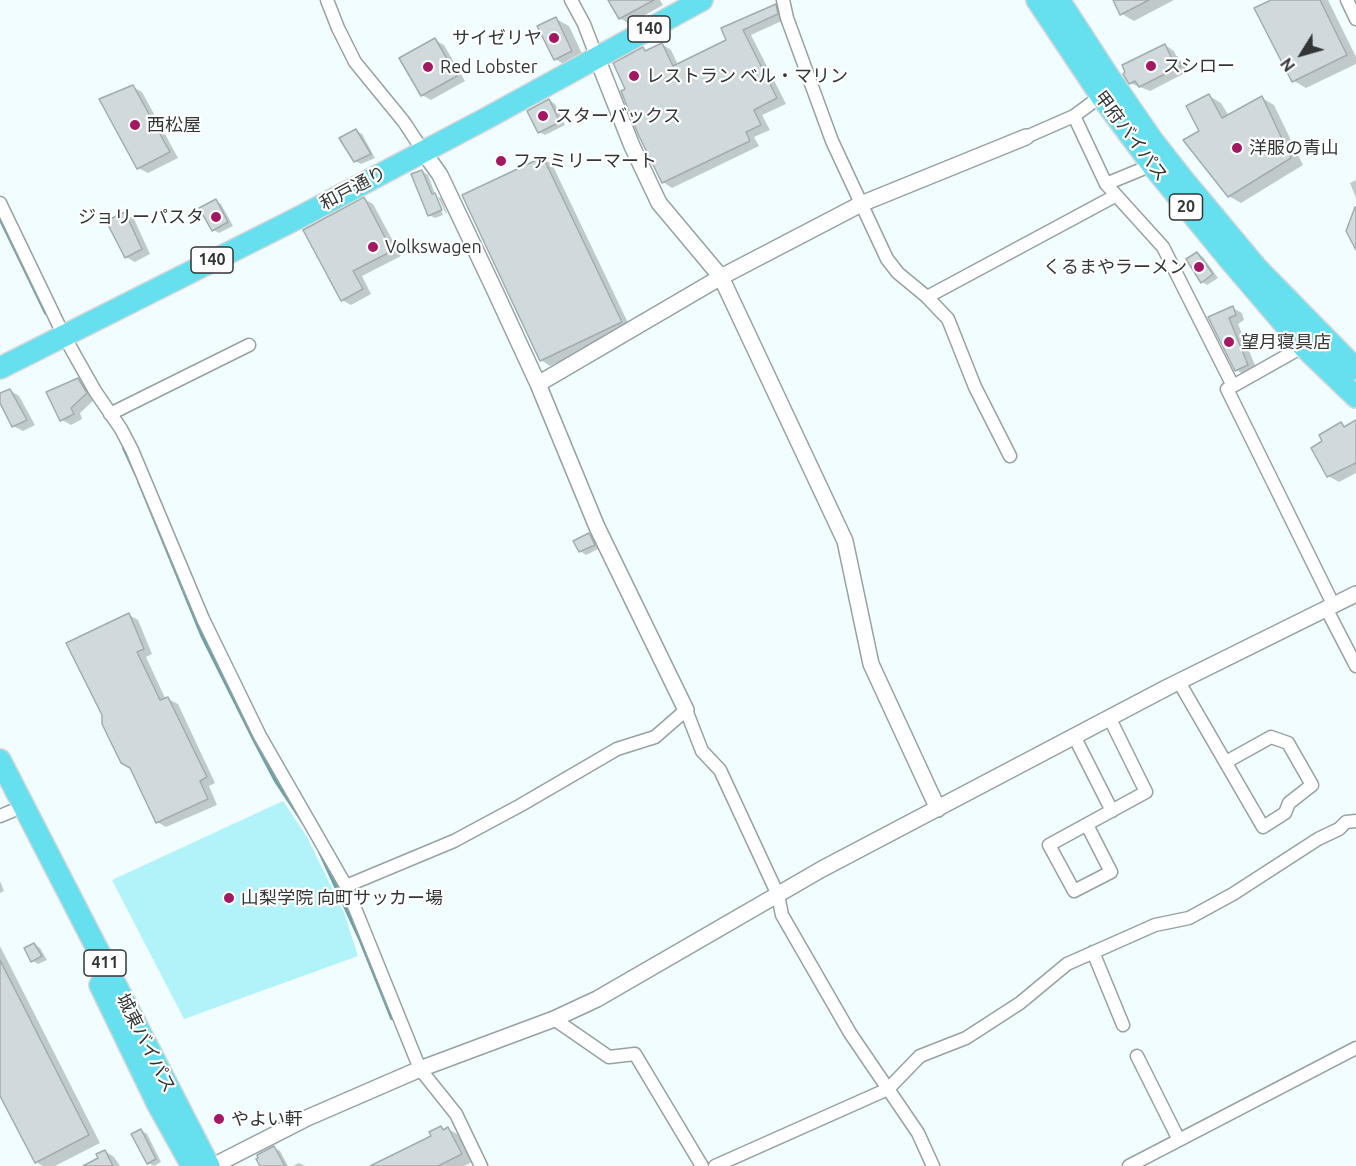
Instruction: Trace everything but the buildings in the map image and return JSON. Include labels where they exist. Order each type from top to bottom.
[{"type":"highway","name":"和戸通り","points":[[0,368],[298,218],[702,0]]},
{"type":"highway","name":"甲府バイパス","points":[[1037,0],[1101,96],[1152,165],[1304,346],[1356,397]]},
{"type":"highway","name":"甲府バイパス","points":[[1059,0],[1108,77],[1182,178],[1257,268],[1352,359]]},
{"type":"highway","name":"城東バイパス","points":[[0,760],[211,1166]]},
{"type":"highway","name":"城東バイパス","points":[[0,787],[6,814],[192,1166]]},
{"type":"street","points":[[327,0],[355,62],[404,122],[440,175],[538,384],[597,527],[686,710],[702,751],[720,770],[778,895],[782,915],[850,1033],[918,1133],[933,1166]]},
{"type":"street","points":[[571,0],[584,24],[632,146],[659,203],[722,277],[845,541],[871,664],[938,809]]},
{"type":"street","points":[[783,0],[787,18],[832,141],[887,259],[898,273],[927,297],[948,319],[975,387],[1010,456]]},
{"type":"street","points":[[1347,0],[1356,17]]},
{"type":"street","points":[[538,384],[722,277],[861,204],[1074,116],[1101,96]]},
{"type":"street","points":[[1074,116],[1106,184],[1163,247],[1233,386]]},
{"type":"street","points":[[1106,184],[1152,165]]},
{"type":"street","points":[[927,297],[1115,196]]},
{"type":"street","points":[[0,203],[64,336],[132,450],[203,619],[260,736],[346,886],[420,1069],[456,1114],[482,1166]]},
{"type":"street","points":[[110,414],[249,345]]},
{"type":"street","points":[[1304,346],[1227,389],[1356,666]]},
{"type":"street","points":[[211,1166],[307,1118],[420,1069],[554,1019],[597,999],[822,869],[1179,682],[1356,594]]},
{"type":"street","points":[[1179,682],[1263,827],[1286,813],[1289,803],[1312,785],[1288,743],[1271,737],[1226,762]]},
{"type":"street","points":[[346,886],[454,841],[616,749],[655,737],[686,710]]},
{"type":"street","points":[[1087,825],[1111,872],[1074,891],[1049,845],[1146,792],[1110,719]]},
{"type":"street","points":[[1075,738],[1112,811]]},
{"type":"street","points":[[715,1166],[888,1089],[920,1056],[966,1038],[1020,1003],[1067,964],[1155,925],[1189,918],[1233,894],[1318,839],[1339,829],[1346,822],[1356,821]]},
{"type":"street","points":[[1093,952],[1123,1025]]},
{"type":"street","points":[[554,1019],[609,1057],[635,1054],[702,1166]]},
{"type":"street","points":[[1129,1166],[1356,1048]]},
{"type":"street","points":[[1137,1056],[1179,1140]]},
{"type":"shaded area","name":"山梨学院 向町サッカー場","points":[[283,801],[307,837],[345,915],[358,956],[184,1019],[112,880]]},
{"type":"waterway","points":[[0,218],[46,313]]},
{"type":"waterway","points":[[124,448],[136,474]]},
{"type":"waterway","points":[[139,481],[202,635],[276,781],[303,822]]},
{"type":"waterway","points":[[320,852],[361,941],[392,1018]]},
{"type":"place","name":"サイゼリヤ","points":[[554,38]]},
{"type":"place","name":"スシロー","points":[[1151,66]]},
{"type":"place","name":"Red Lobster","points":[[428,67]]},
{"type":"place","name":"レストラン ベル・マリン","points":[[634,76]]},
{"type":"place","name":"スターバックス","points":[[543,116]]},
{"type":"place","name":"西松屋","points":[[135,125]]},
{"type":"place","name":"洋服の青山","points":[[1237,148]]},
{"type":"place","name":"ファミリーマート","points":[[501,161]]},
{"type":"place","name":"ジョリーパスタ","points":[[216,217]]},
{"type":"place","name":"Volkswagen","points":[[373,247]]},
{"type":"place","name":"くるまやラーメン","points":[[1199,267]]},
{"type":"place","name":"望月寝具店","points":[[1229,342]]},
{"type":"place","name":"山梨学院 向町サッカー場","points":[[229,898]]},
{"type":"place","name":"やよい軒","points":[[219,1119]]}]
